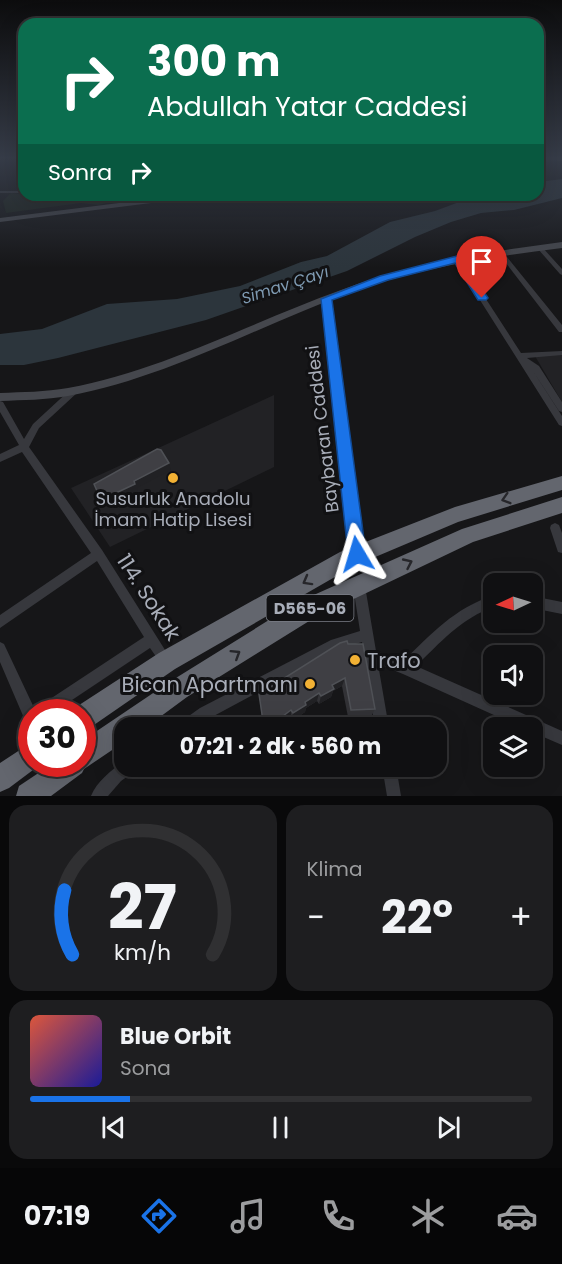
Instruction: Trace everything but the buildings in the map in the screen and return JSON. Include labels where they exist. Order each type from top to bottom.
[{"type":"highway","name":"D565-06","points":[[96,709],[167,661],[357,554],[455,515],[562,483]]},
{"type":"highway","name":"D565-06","points":[[96,747],[179,689],[296,616],[469,535],[562,505]]},
{"type":"highway","points":[[0,779],[18,766]]},
{"type":"highway","points":[[29,796],[55,777]]},
{"type":"street","points":[[0,220],[151,201]]},
{"type":"street","points":[[0,397],[75,390],[178,357],[384,278],[457,259],[562,245]]},
{"type":"street","points":[[540,248],[562,273]]},
{"type":"street","points":[[501,253],[562,330]]},
{"type":"street","points":[[457,259],[562,423]]},
{"type":"street","name":"Baybaran Caddesi","points":[[326,299],[357,554]]},
{"type":"street","points":[[519,356],[562,352]]},
{"type":"street","points":[[519,356],[536,368],[562,409]]},
{"type":"street","points":[[0,458],[24,447],[36,426],[75,390]]},
{"type":"street","name":"114. Sokak","points":[[0,404],[24,447],[98,554],[151,640],[167,661]]},
{"type":"street","points":[[555,528],[562,548]]},
{"type":"street","points":[[0,622],[98,554]]},
{"type":"street","points":[[359,585],[380,717]]},
{"type":"street","points":[[405,668],[454,621],[477,605],[483,604]]},
{"type":"street","points":[[543,604],[562,608]]},
{"type":"street","points":[[199,717],[335,644],[367,635]]},
{"type":"street","points":[[62,699],[151,640]]},
{"type":"street","points":[[0,648],[23,699]]},
{"type":"street","points":[[370,655],[405,668],[562,738]]},
{"type":"street","points":[[98,796],[115,777]]},
{"type":"street","points":[[391,777],[394,796]]},
{"type":"shaded area","points":[[10,194],[18,194],[18,201],[116,201],[98,205],[81,203],[6,213],[3,201]]},
{"type":"shaded area","points":[[562,354],[562,402],[535,356]]},
{"type":"shaded area","name":"Susurluk Anadolu İmam Hatip Lisesi","points":[[274,395],[274,467],[110,547],[71,488]]},
{"type":"water","name":"Simav Çayı","points":[[544,194],[562,194],[562,198],[514,210],[481,213],[451,222],[347,271],[206,320],[58,358],[24,365],[0,365],[0,334],[42,329],[107,304],[177,299],[240,286],[301,262],[327,256],[390,222],[435,211],[462,201],[544,201]]},
{"type":"place","name":"Susurluk Anadolu İmam Hatip Lisesi","points":[[173,478]]},
{"type":"place","name":"Trafo","points":[[355,660]]},
{"type":"place","name":"Bican Apartmanı","points":[[310,684]]},
{"type":"route","points":[[357,554],[326,299],[384,278],[457,259],[482,298]]}]
